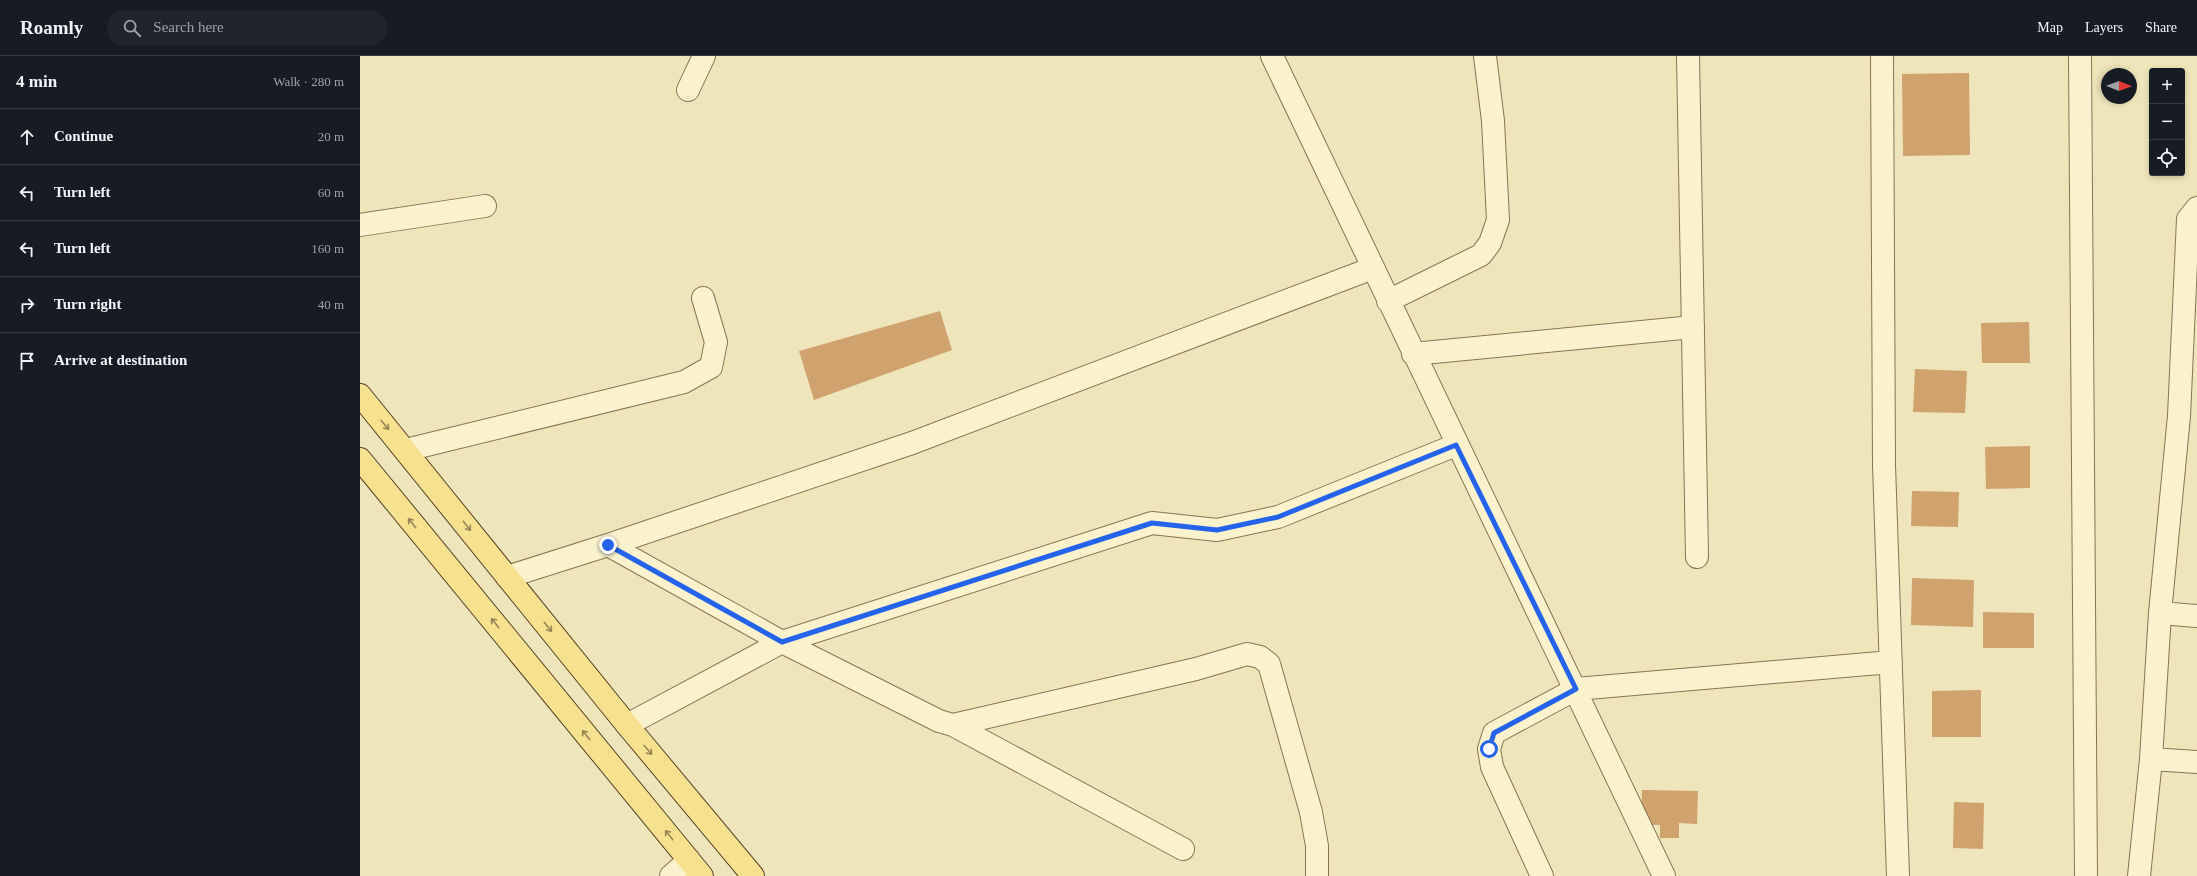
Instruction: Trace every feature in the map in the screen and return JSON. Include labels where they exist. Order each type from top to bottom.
[{"type":"main road","points":[[360,395],[627,725],[754,876]]},
{"type":"main road","points":[[360,459],[696,868]]},
{"type":"street","points":[[688,90],[704,56]]},
{"type":"street","points":[[1272,56],[1456,445],[1576,689],[1664,876]]},
{"type":"street","points":[[1388,301],[1481,255],[1490,243],[1498,220],[1493,121],[1485,56]]},
{"type":"street","points":[[1688,56],[1697,557]]},
{"type":"street","points":[[1882,56],[1884,465],[1898,876]]},
{"type":"street","points":[[2080,56],[2086,876]]},
{"type":"street","points":[[360,225],[485,206]]},
{"type":"street","points":[[2139,876],[2151,759],[2160,613],[2188,416],[2188,218],[2197,208]]},
{"type":"street","points":[[507,577],[608,545],[912,443],[1373,268]]},
{"type":"street","points":[[406,450],[684,382],[711,367],[716,342],[703,298]]},
{"type":"street","points":[[1413,354],[1693,327]]},
{"type":"street","points":[[627,725],[782,642],[1152,523],[1217,530],[1278,517],[1456,445]]},
{"type":"street","points":[[608,545],[782,642],[939,721],[953,725],[1183,849]]},
{"type":"street","points":[[2160,613],[2197,616]]},
{"type":"street","points":[[953,725],[1196,669],[1247,654],[1260,657],[1269,664],[1311,812],[1317,846],[1317,876]]},
{"type":"street","points":[[1542,876],[1492,767],[1489,749],[1494,733],[1576,689],[1890,662]]},
{"type":"street","points":[[2151,759],[2197,762]]},
{"type":"street","points":[[671,876],[696,868]]},
{"type":"building","points":[[1969,73],[1970,155],[1903,156],[1902,74]]},
{"type":"building","points":[[940,311],[952,350],[814,400],[799,351]]},
{"type":"building","points":[[2029,322],[2030,363],[1982,363],[1981,323]]},
{"type":"building","points":[[1915,369],[1967,371],[1965,413],[1913,412]]},
{"type":"building","points":[[2030,446],[2030,488],[1986,489],[1985,447]]},
{"type":"building","points":[[1912,491],[1959,492],[1958,527],[1911,526]]},
{"type":"building","points":[[1912,578],[1974,580],[1973,627],[1911,625]]},
{"type":"building","points":[[1983,612],[2034,613],[2034,648],[1983,648]]},
{"type":"building","points":[[1981,690],[1981,737],[1932,737],[1932,691]]},
{"type":"building","points":[[1642,790],[1698,791],[1697,824],[1679,823],[1679,838],[1660,838],[1660,825],[1641,825]]},
{"type":"building","points":[[1954,802],[1984,803],[1983,849],[1953,848]]},
{"type":"route","points":[[608,545],[782,642],[1152,523],[1217,530],[1278,517],[1456,445],[1576,689],[1494,733],[1489,749]]}]
